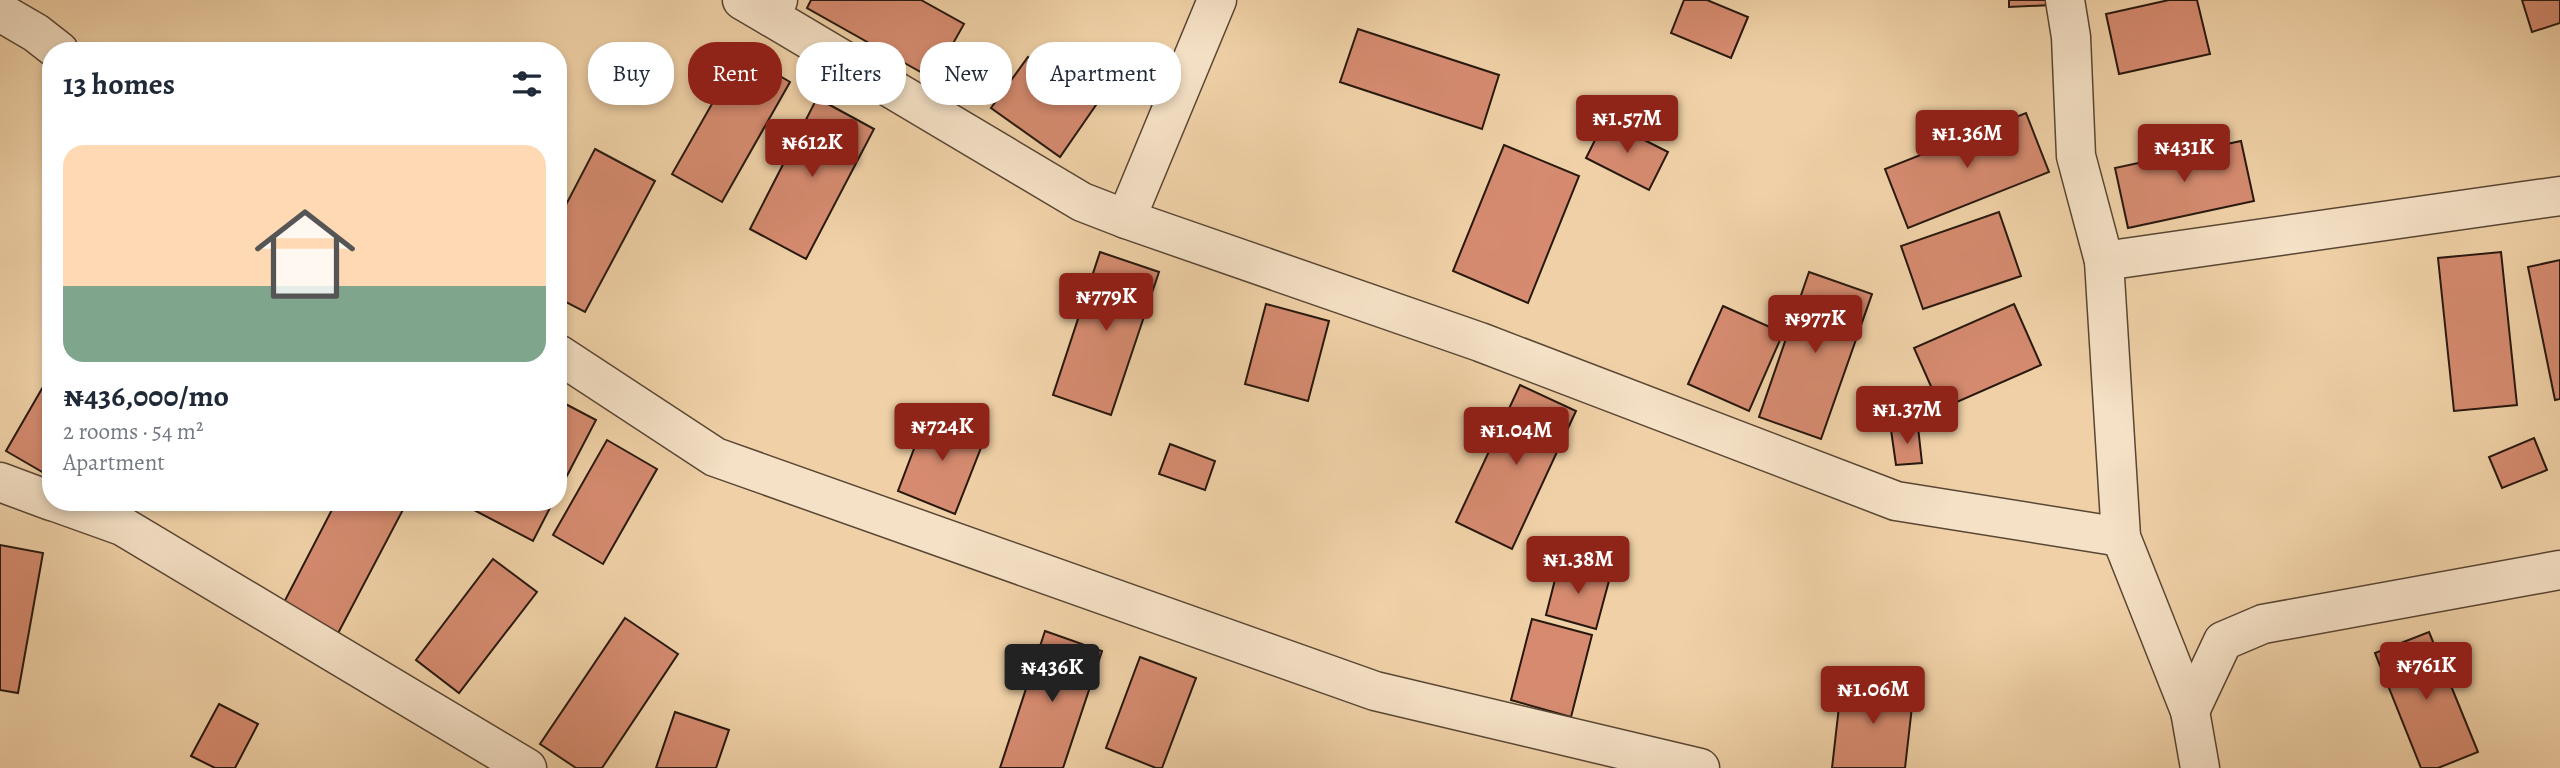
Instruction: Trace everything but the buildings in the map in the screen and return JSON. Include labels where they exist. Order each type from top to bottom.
[{"type":"street","points":[[1126,219],[1217,0]]},
{"type":"street","points":[[2065,0],[2071,37],[2076,156],[2104,261],[2121,537],[2190,711],[2200,768]]},
{"type":"street","points":[[763,6],[1082,202],[1480,342],[1896,501],[2121,537]]},
{"type":"street","points":[[0,12],[48,42]]},
{"type":"street","points":[[2104,261],[2560,196]]},
{"type":"street","points":[[567,360],[715,457],[1375,691],[1700,768]]},
{"type":"street","points":[[0,482],[42,497]]},
{"type":"street","points":[[81,511],[122,526],[527,768]]},
{"type":"street","points":[[2190,711],[2223,641],[2263,624],[2560,569]]}]
